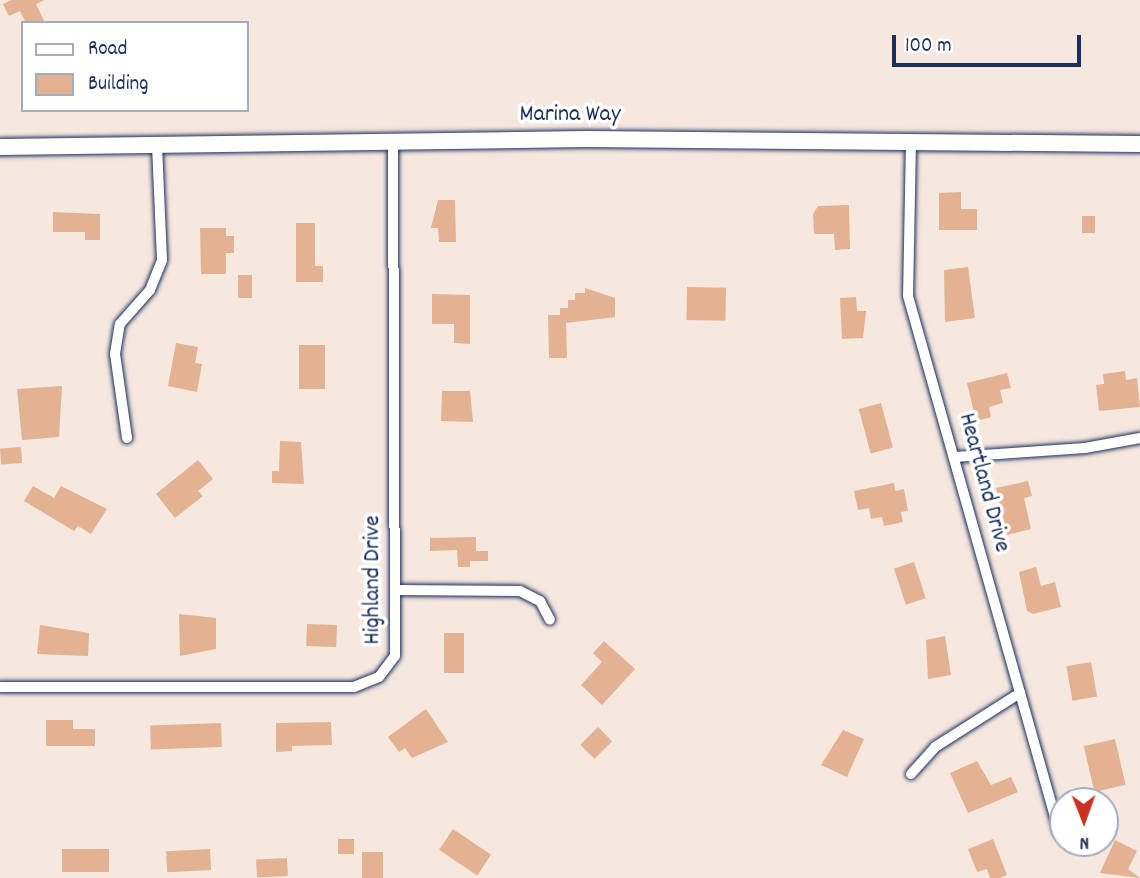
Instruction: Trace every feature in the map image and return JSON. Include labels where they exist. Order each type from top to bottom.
[{"type":"street","name":"Marina Way","points":[[0,147],[393,140],[1140,144]]},
{"type":"street","name":"Highland Drive","points":[[0,687],[354,687],[379,677],[395,656],[393,140]]},
{"type":"street","name":"Heartland Drive","points":[[911,141],[908,296],[1049,796]]},
{"type":"street","points":[[127,438],[115,354],[120,324],[150,290],[162,260],[157,144]]},
{"type":"street","points":[[955,457],[1085,449],[1140,438]]},
{"type":"street","points":[[396,590],[520,591],[540,601],[550,620]]},
{"type":"street","points":[[911,774],[935,747],[1020,693]]},
{"type":"building","points":[[12,0],[45,0],[36,4],[44,21],[25,21],[20,11],[9,16],[3,4]]},
{"type":"building","points":[[961,192],[961,209],[977,209],[977,230],[939,230],[939,193]]},
{"type":"building","points":[[438,200],[455,200],[456,242],[439,242],[438,228],[431,228]]},
{"type":"building","points":[[849,205],[850,249],[835,250],[834,234],[814,234],[813,214],[818,206]]},
{"type":"building","points":[[53,212],[100,214],[100,240],[85,240],[85,232],[53,232]]},
{"type":"building","points":[[1082,216],[1095,216],[1095,233],[1082,233]]},
{"type":"building","points":[[296,223],[315,223],[315,266],[323,266],[323,282],[296,282]]},
{"type":"building","points":[[200,228],[226,228],[226,236],[234,236],[234,253],[226,253],[226,274],[201,274]]},
{"type":"building","points":[[968,267],[975,318],[945,322],[944,270]]},
{"type":"building","points":[[238,275],[252,275],[252,298],[238,298]]},
{"type":"building","points":[[687,287],[726,288],[725,321],[686,320]]},
{"type":"building","points":[[585,288],[615,298],[615,317],[566,323],[567,358],[549,358],[548,315],[560,315],[560,308],[568,308],[568,300],[575,300],[575,293],[585,293]]},
{"type":"building","points":[[432,294],[470,295],[470,344],[454,343],[454,324],[432,324]]},
{"type":"building","points":[[856,297],[857,311],[866,311],[863,338],[842,339],[840,298]]},
{"type":"building","points":[[176,343],[198,347],[195,363],[202,364],[197,392],[168,386]]},
{"type":"building","points":[[299,345],[325,345],[325,389],[299,389]]},
{"type":"building","points":[[1125,371],[1126,380],[1137,378],[1140,407],[1099,411],[1096,385],[1104,384],[1103,374]]},
{"type":"building","points":[[1007,373],[1011,388],[1000,390],[1003,403],[989,407],[991,417],[976,421],[967,383]]},
{"type":"building","points":[[62,386],[59,437],[22,440],[17,389]]},
{"type":"building","points":[[442,391],[470,391],[473,422],[441,421]]},
{"type":"building","points":[[881,403],[893,447],[871,453],[859,409]]},
{"type":"building","points":[[280,441],[301,442],[304,484],[272,483],[272,471],[279,471]]},
{"type":"building","points":[[21,447],[22,463],[1,464],[0,448]]},
{"type":"building","points":[[198,460],[213,479],[198,491],[203,496],[175,518],[156,494]]},
{"type":"building","points":[[1028,481],[1032,496],[1024,498],[1031,529],[1007,535],[996,488]]},
{"type":"building","points":[[894,483],[895,491],[904,489],[908,511],[901,512],[903,522],[884,526],[882,517],[871,519],[869,508],[858,510],[854,491]]},
{"type":"building","points":[[33,486],[54,498],[61,486],[107,509],[91,534],[78,526],[74,531],[24,501]]},
{"type":"building","points":[[476,537],[476,551],[488,551],[488,561],[470,561],[470,567],[458,567],[457,550],[430,551],[430,538]]},
{"type":"building","points":[[914,562],[926,598],[906,605],[894,568]]},
{"type":"building","points":[[1036,567],[1041,586],[1055,582],[1061,607],[1033,614],[1027,611],[1019,572]]},
{"type":"building","points":[[179,614],[216,618],[216,649],[180,656]]},
{"type":"building","points":[[307,624],[337,625],[336,647],[306,646]]},
{"type":"building","points":[[40,625],[89,633],[88,656],[37,654]]},
{"type":"building","points":[[444,633],[464,633],[464,673],[444,673]]},
{"type":"building","points":[[945,636],[951,675],[928,679],[926,640]]},
{"type":"building","points":[[604,641],[635,669],[602,705],[581,685],[602,662],[593,653]]},
{"type":"building","points":[[1091,662],[1097,696],[1072,701],[1066,666]]},
{"type":"building","points":[[426,709],[448,742],[412,758],[405,748],[399,752],[388,737]]},
{"type":"building","points":[[46,720],[73,720],[73,729],[95,729],[95,746],[46,746]]},
{"type":"building","points":[[331,722],[332,745],[292,746],[292,751],[276,752],[276,723]]},
{"type":"building","points":[[221,723],[222,747],[151,749],[150,725]]},
{"type":"building","points":[[598,727],[612,741],[594,759],[580,745]]},
{"type":"building","points":[[843,730],[864,739],[847,777],[821,765]]},
{"type":"building","points":[[1115,739],[1126,785],[1093,787],[1084,746]]},
{"type":"building","points":[[977,761],[991,785],[1011,777],[1018,792],[968,813],[950,773]]},
{"type":"building","points":[[453,829],[491,855],[477,875],[439,850]]},
{"type":"building","points":[[338,839],[354,839],[354,854],[338,854]]},
{"type":"building","points":[[993,839],[1007,875],[1000,878],[990,878],[987,869],[977,872],[968,849]]},
{"type":"building","points":[[1119,842],[1137,851],[1128,869],[1140,878],[1100,873],[1107,857],[1119,857]]},
{"type":"building","points":[[62,849],[109,849],[109,872],[62,872]]},
{"type":"building","points":[[210,849],[211,870],[167,872],[166,851]]},
{"type":"building","points":[[362,852],[383,852],[383,878],[362,878]]},
{"type":"building","points":[[287,858],[288,876],[257,878],[256,860]]}]
